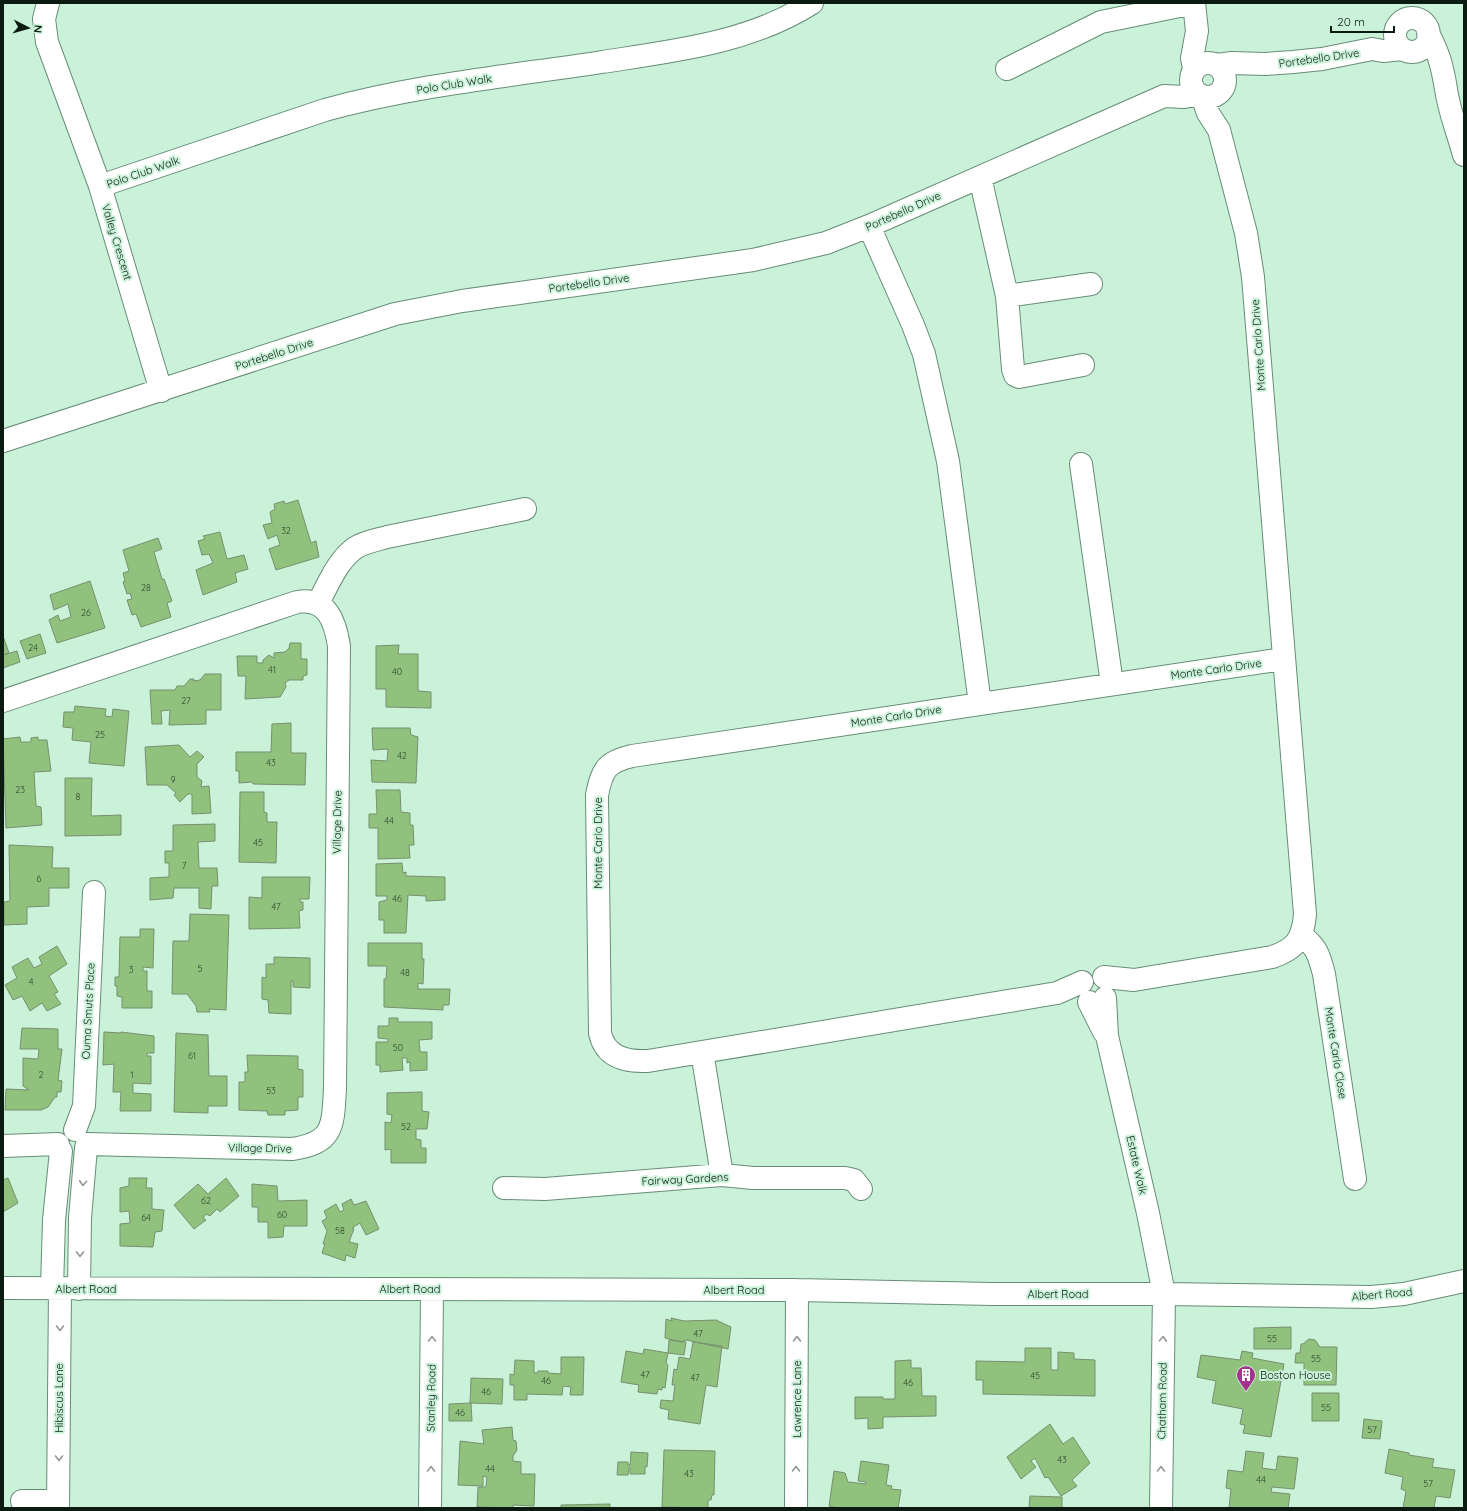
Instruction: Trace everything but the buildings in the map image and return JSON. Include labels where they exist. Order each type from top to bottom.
[{"type":"street","name":"Polo Club Walk","points":[[100,186],[318,112],[356,101],[710,44],[756,31],[790,17],[812,3]]},
{"type":"street","points":[[1007,69],[1101,22],[1194,3],[1197,31],[1205,68]]},
{"type":"street","points":[[1404,30],[1417,51],[1423,47],[1427,40],[1426,3]]},
{"type":"street","name":"Valley Crescent","points":[[43,5],[47,42],[100,186],[161,391]]},
{"type":"street","points":[[1404,30],[1416,18],[1427,29],[1441,63],[1444,74],[1445,88],[1461,132],[1464,155]]},
{"type":"street","points":[[1404,30],[1427,66],[1445,88]]},
{"type":"street","name":"Portebello Drive","points":[[1164,96],[1171,86],[1205,68],[1240,63],[1265,64],[1322,59],[1372,49],[1383,51],[1404,30]]},
{"type":"street","name":"Portebello Drive","points":[[3,441],[395,314],[462,301],[760,259],[826,243],[869,226],[1164,96],[1184,97],[1211,92],[1265,64]]},
{"type":"street","points":[[1205,68],[1224,75],[1211,92],[1191,85],[1205,68]]},
{"type":"street","name":"Monte Carlo Drive","points":[[1211,92],[1222,110],[1219,130],[1246,232],[1253,277],[1305,914],[1301,935],[1287,952],[1272,957],[1134,980],[1096,992],[1057,993],[702,1052],[636,1062],[615,1056],[602,1041],[600,1033],[597,795],[600,781],[608,766],[619,759],[1283,658]]},
{"type":"street","points":[[980,177],[992,224],[1007,296],[1013,369],[1015,375],[1019,377],[1083,365]]},
{"type":"street","points":[[869,226],[913,325],[924,354],[948,461],[980,704]]},
{"type":"street","points":[[1007,296],[1091,284]]},
{"type":"street","points":[[1081,464],[1112,684]]},
{"type":"street","points":[[3,701],[287,604],[308,600],[318,603],[338,567],[355,548],[387,537],[525,509]]},
{"type":"street","name":"Village Drive","points":[[83,1141],[292,1149],[315,1144],[321,1141],[328,1132],[334,1108],[340,646],[337,630],[332,620],[318,603]]},
{"type":"street","name":"Ouma Smuts Place","points":[[64,1289],[80,1218],[94,892]]},
{"type":"street","name":"Monte Carlo Close","points":[[1301,935],[1312,943],[1319,954],[1324,974],[1355,1179]]},
{"type":"street","name":"Estate Walk","points":[[1096,992],[1098,1022],[1107,1036],[1148,1213],[1164,1294]]},
{"type":"street","points":[[702,1052],[722,1175]]},
{"type":"street","points":[[64,1289],[54,1220],[59,1148],[63,1133],[83,1141]]},
{"type":"street","points":[[3,1146],[59,1148]]},
{"type":"street","name":"Fairway Gardens","points":[[504,1188],[545,1189],[722,1175],[753,1178],[845,1178],[854,1180],[861,1189]]},
{"type":"street","name":"Albert Road","points":[[3,1288],[797,1290],[992,1294],[1164,1294],[1371,1297],[1404,1294],[1464,1281]]},
{"type":"street","name":"Hibiscus Lane","points":[[58,1504],[64,1289]]},
{"type":"street","name":"Stanley Road","points":[[430,1508],[432,1289]]},
{"type":"street","name":"Lawrence Lane","points":[[796,1508],[797,1290]]},
{"type":"street","name":"Chatham Road","points":[[1161,1508],[1164,1294]]},
{"type":"street","points":[[22,1501],[58,1504]]},
{"type":"place","name":"Boston House","points":[[1246,1392]]}]
